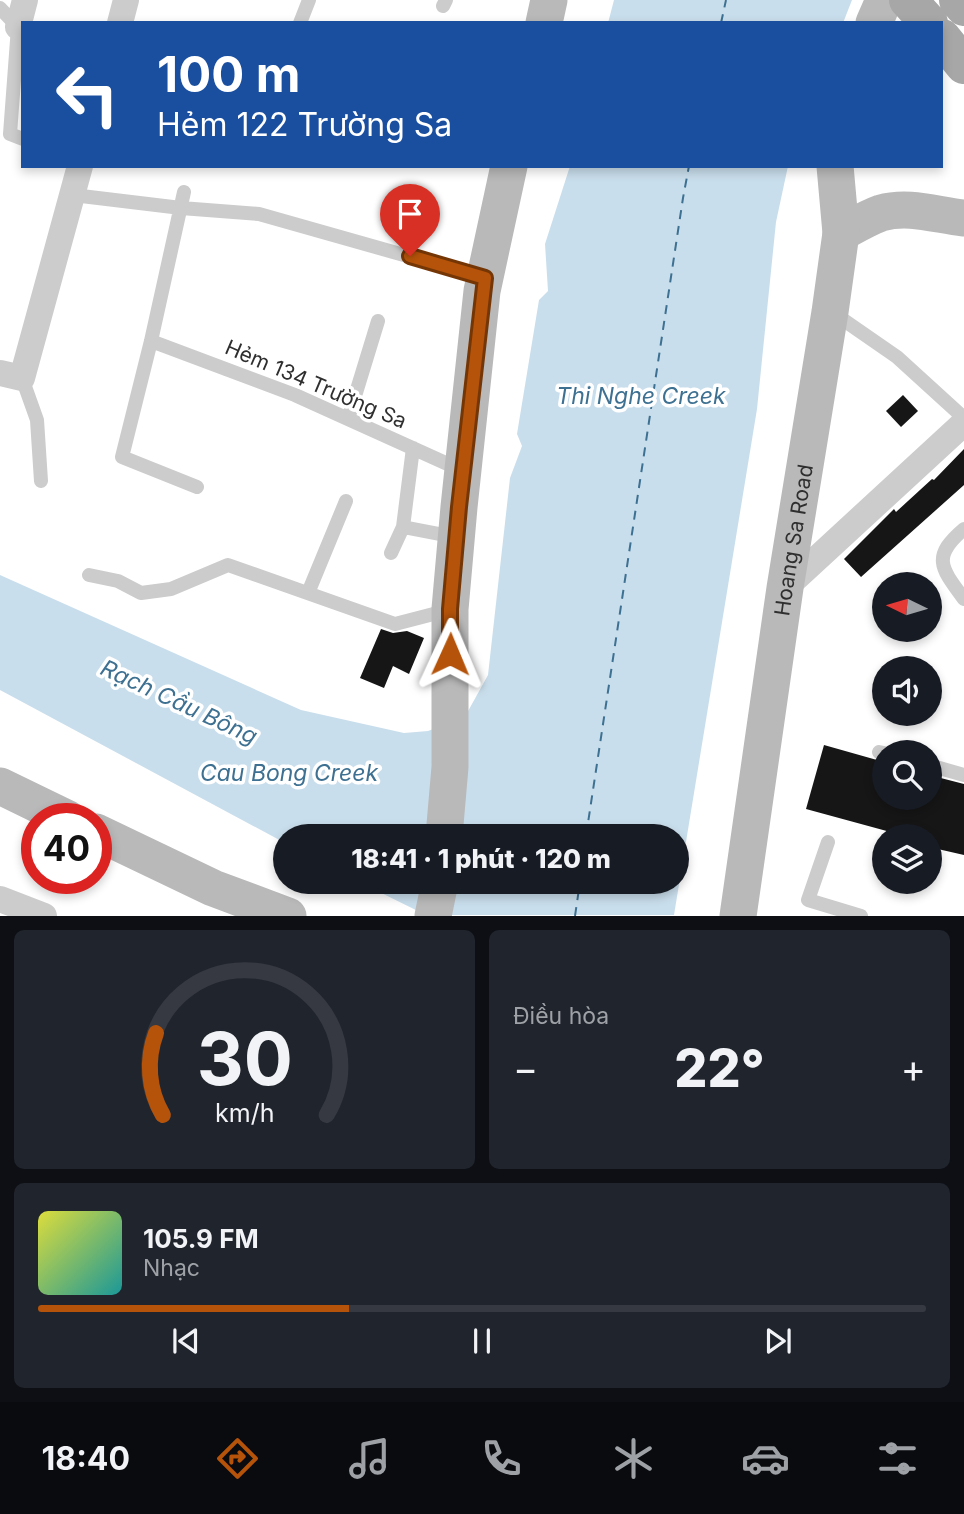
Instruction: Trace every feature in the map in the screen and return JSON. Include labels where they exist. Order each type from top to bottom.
[{"type":"main road","points":[[908,0],[932,21]]},
{"type":"main road","points":[[951,37],[958,0]]},
{"type":"street","points":[[9,18],[25,0]]},
{"type":"street","points":[[121,21],[126,0]]},
{"type":"street","points":[[545,21],[550,0]]},
{"type":"street","points":[[875,21],[884,0]]},
{"type":"street","points":[[11,376],[73,195],[80,168]]},
{"type":"street","points":[[445,824],[450,767],[450,609],[462,471],[485,278],[509,168]]},
{"type":"street","name":"Hoang Sa Road","points":[[738,915],[785,588],[841,233],[835,168]]},
{"type":"street","points":[[841,233],[869,218],[894,210],[925,211],[964,218]]},
{"type":"street","points":[[785,588],[964,421]]},
{"type":"street","points":[[0,786],[35,803]]},
{"type":"street","points":[[112,840],[212,888],[288,915]]},
{"type":"street","points":[[433,915],[437,894]]},
{"type":"street","points":[[0,899],[44,915]]},
{"type":"lane","points":[[301,21],[309,0]]},
{"type":"lane","points":[[9,18],[10,134],[21,138]]},
{"type":"lane","points":[[184,192],[122,457],[197,487]]},
{"type":"lane","points":[[73,195],[259,214],[485,278]]},
{"type":"lane","points":[[830,312],[897,357],[964,421]]},
{"type":"lane","points":[[348,419],[378,321]]},
{"type":"lane","name":"Hẻm 134 Trường Sa","points":[[151,341],[295,394],[462,471]]},
{"type":"lane","points":[[11,376],[37,420],[41,481]]},
{"type":"lane","points":[[391,553],[403,527],[412,448]]},
{"type":"lane","points":[[308,593],[346,501]]},
{"type":"lane","points":[[403,527],[456,537]]},
{"type":"lane","points":[[964,529],[944,549],[943,559],[947,575],[964,598]]},
{"type":"lane","points":[[89,575],[118,581],[141,593],[171,589],[228,565],[395,624],[450,609]]},
{"type":"lane","points":[[942,769],[964,775]]},
{"type":"lane","points":[[828,842],[808,900],[861,915]]},
{"type":"water","points":[[614,0],[852,0],[844,21],[609,21]]},
{"type":"water","name":"Thi Nghe Creek","points":[[569,168],[788,168],[776,222],[757,409],[689,824],[273,824],[273,837],[0,690],[0,575],[301,710],[404,733],[428,731],[457,720],[467,713],[488,675],[510,478],[522,446],[517,434],[539,300],[548,291],[545,244]]},
{"type":"water","name":"Thi Nghe Creek","points":[[383,894],[677,894],[674,915],[426,915]]},
{"type":"building","points":[[903,395],[918,411],[901,427],[886,411]]},
{"type":"building","points":[[964,449],[964,485],[861,577],[844,559],[894,509],[896,512],[934,480]]},
{"type":"building","points":[[381,629],[393,633],[407,631],[424,638],[409,674],[393,666],[384,688],[360,678]]},
{"type":"building","points":[[824,745],[872,759],[872,810],[942,810],[942,778],[964,784],[964,855],[942,850],[942,824],[872,824],[872,827],[806,809]]},
{"type":"ferry route","points":[[721,21],[726,0]]},
{"type":"ferry route","points":[[588,824],[689,168]]},
{"type":"ferry route","points":[[575,916],[578,894]]},
{"type":"route","points":[[410,256],[485,278],[459,507],[450,609],[450,654]]},
{"type":"water label","name":"Rạch Cầu Bông","points":[[179,702]]},
{"type":"water label","name":"Cau Bong Creek","points":[[289,773]]}]
